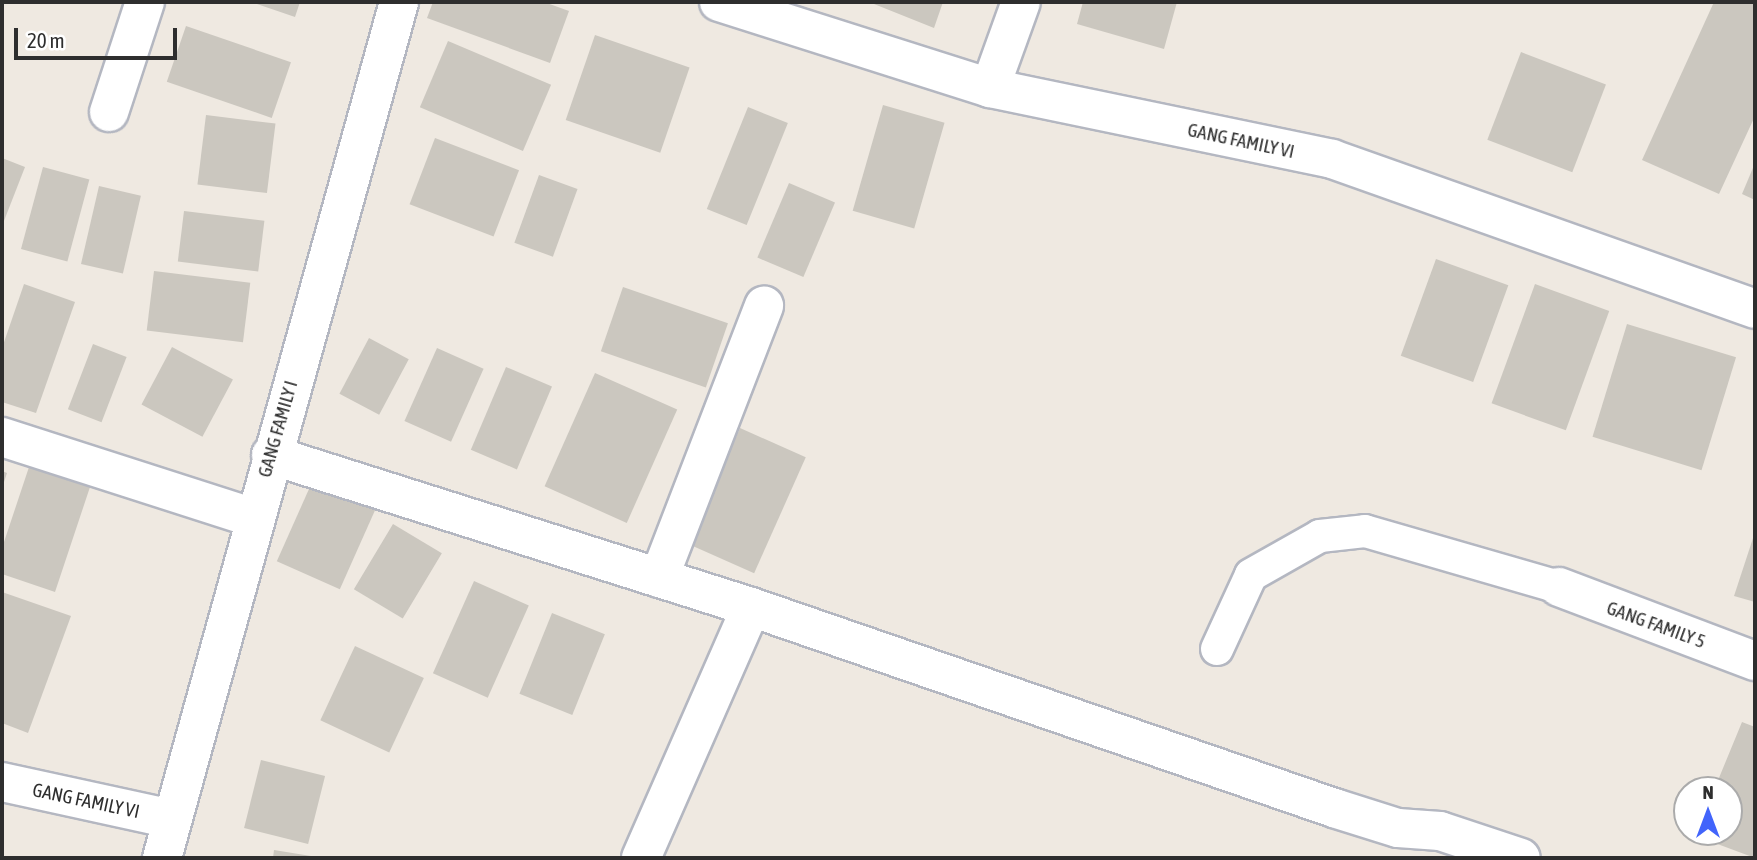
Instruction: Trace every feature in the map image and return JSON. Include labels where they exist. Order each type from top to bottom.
[{"type":"street","points":[[109,112],[145,2]]},
{"type":"street","name":"GANG FAMILY I","points":[[162,858],[271,455],[399,2]]},
{"type":"street","name":"GANG FAMILY VI","points":[[719,2],[990,88],[1332,159],[1755,309]]},
{"type":"street","points":[[990,88],[1021,2]]},
{"type":"street","points":[[659,578],[764,306]]},
{"type":"street","points":[[2,437],[254,518]]},
{"type":"street","points":[[271,455],[751,607],[1334,808],[1392,843],[1440,831],[1521,858]]},
{"type":"street","name":"GANG FAMILY 5","points":[[1559,587],[1755,662]]},
{"type":"street","points":[[641,858],[751,607]]},
{"type":"street","name":"GANG FAMILY VI","points":[[2,782],[171,819]]},
{"type":"lane","points":[[1217,649],[1251,575],[1320,536],[1365,531],[1559,587]]},
{"type":"building","points":[[251,2],[300,2],[295,17]]},
{"type":"building","points":[[433,2],[544,2],[569,11],[550,63],[427,18]]},
{"type":"building","points":[[869,2],[943,2],[934,28]]},
{"type":"building","points":[[1083,2],[1177,2],[1164,49],[1077,24]]},
{"type":"building","points":[[1714,2],[1755,2],[1755,116],[1719,194],[1642,160]]},
{"type":"building","points":[[186,26],[291,62],[272,118],[167,82]]},
{"type":"building","points":[[595,35],[690,68],[660,153],[566,120]]},
{"type":"building","points":[[448,41],[551,85],[523,151],[420,107]]},
{"type":"building","points":[[1521,52],[1606,85],[1572,172],[1487,140]]},
{"type":"building","points":[[883,105],[945,123],[914,228],[853,211]]},
{"type":"building","points":[[748,107],[788,123],[747,225],[707,209]]},
{"type":"building","points":[[206,115],[275,124],[267,193],[197,184]]},
{"type":"building","points":[[435,138],[519,170],[494,237],[410,204]]},
{"type":"building","points":[[2,158],[25,167],[2,226]]},
{"type":"building","points":[[1755,163],[1755,200],[1742,194]]},
{"type":"building","points":[[43,167],[89,179],[67,262],[21,249]]},
{"type":"building","points":[[539,175],[578,189],[553,257],[514,243]]},
{"type":"building","points":[[789,183],[835,203],[803,277],[757,258]]},
{"type":"building","points":[[99,186],[141,196],[123,274],[81,264]]},
{"type":"building","points":[[184,211],[264,221],[258,271],[178,262]]},
{"type":"building","points":[[1436,259],[1508,285],[1473,382],[1401,356]]},
{"type":"building","points":[[154,271],[250,283],[243,342],[147,331]]},
{"type":"building","points":[[24,284],[75,302],[36,413],[2,402],[2,348]]},
{"type":"building","points":[[1535,284],[1609,311],[1566,430],[1492,403]]},
{"type":"building","points":[[623,287],[728,323],[706,387],[601,351]]},
{"type":"building","points":[[1627,324],[1736,357],[1702,470],[1593,437]]},
{"type":"building","points":[[369,338],[409,359],[379,415],[339,394]]},
{"type":"building","points":[[93,344],[127,357],[102,422],[68,409]]},
{"type":"building","points":[[172,347],[233,379],[202,437],[141,404]]},
{"type":"building","points":[[437,348],[484,369],[451,442],[404,421]]},
{"type":"building","points":[[506,367],[552,387],[517,469],[471,450]]},
{"type":"building","points":[[595,373],[677,410],[627,523],[545,486]]},
{"type":"building","points":[[740,428],[806,457],[754,573],[688,544]]},
{"type":"building","points":[[29,467],[90,487],[55,592],[2,574],[2,548]]},
{"type":"building","points":[[2,471],[7,473],[2,488]]},
{"type":"building","points":[[313,480],[376,508],[340,589],[277,561]]},
{"type":"building","points":[[393,524],[442,553],[403,619],[354,589]]},
{"type":"building","points":[[1755,532],[1755,602],[1734,596]]},
{"type":"building","points":[[474,581],[529,605],[488,698],[433,673]]},
{"type":"building","points":[[2,592],[71,616],[28,733],[2,723]]},
{"type":"building","points":[[552,613],[605,634],[572,715],[519,694]]},
{"type":"building","points":[[355,646],[424,678],[389,752],[320,720]]},
{"type":"building","points":[[1742,722],[1755,727],[1755,858],[1723,846],[1743,846],[1743,776],[1720,776]]},
{"type":"building","points":[[261,760],[325,776],[308,844],[244,828]]},
{"type":"building","points":[[274,850],[317,857],[317,858],[273,858]]}]
